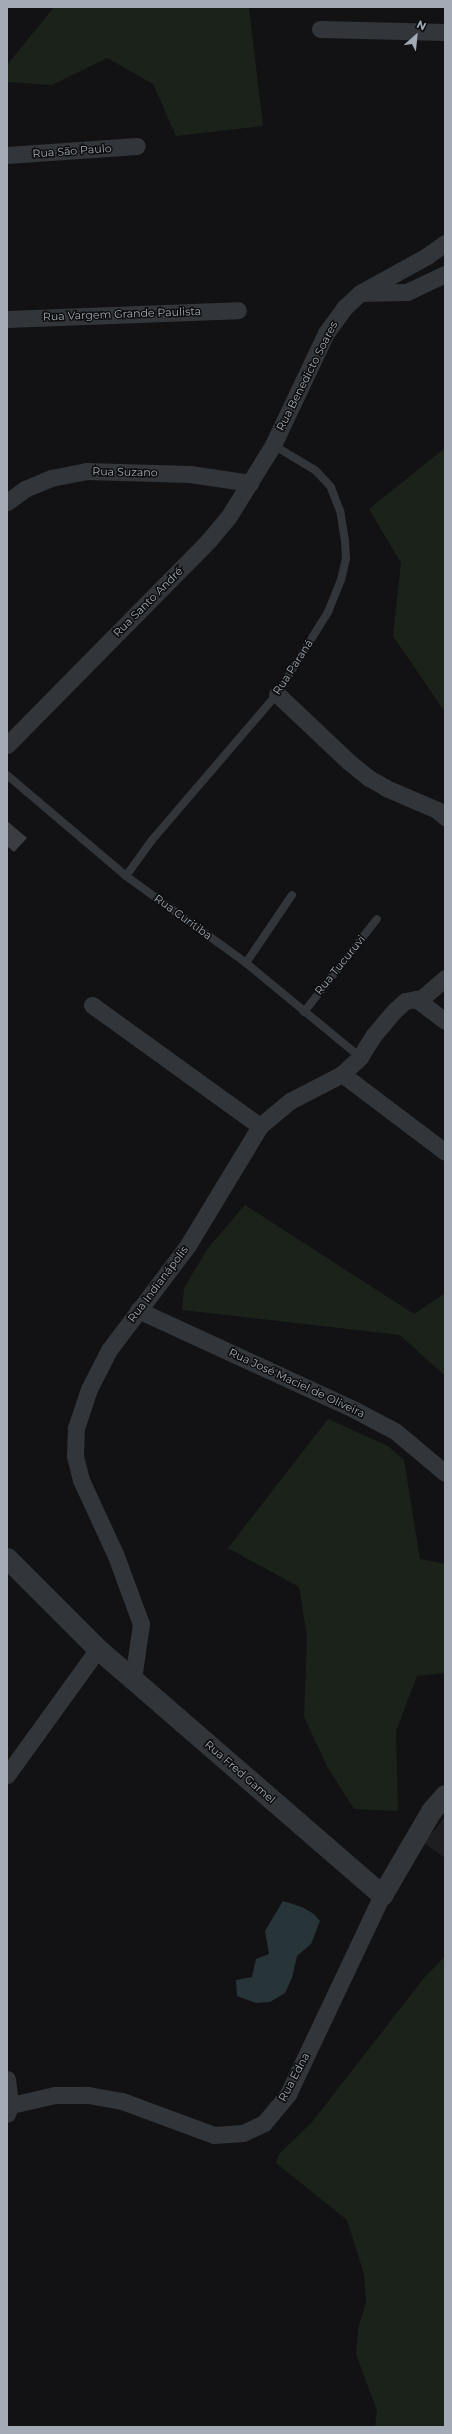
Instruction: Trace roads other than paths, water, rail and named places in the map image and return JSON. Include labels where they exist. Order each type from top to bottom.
[{"type":"street","points":[[320,29],[445,32]]},
{"type":"street","name":"Rua São Paulo","points":[[7,155],[137,146]]},
{"type":"street","name":"Rua Benedicto Soares","points":[[272,445],[326,333],[344,308],[360,293],[427,256],[445,243]]},
{"type":"street","points":[[360,293],[407,292],[445,274]]},
{"type":"street","name":"Rua Vargem Grande Paulista","points":[[7,319],[238,310]]},
{"type":"street","name":"Rua Santo André","points":[[7,745],[209,540],[250,483],[272,445]]},
{"type":"street","name":"Rua Suzano","points":[[7,502],[25,489],[51,478],[86,471],[190,474],[250,483]]},
{"type":"street","points":[[276,694],[349,762],[369,778],[386,788],[437,810],[445,817]]},
{"type":"street","name":"Rua Indianápolis","points":[[133,1679],[141,1624],[116,1556],[81,1480],[75,1456],[76,1428],[89,1389],[110,1350],[138,1310],[188,1245],[260,1126],[290,1101],[342,1074],[360,1057],[373,1036],[394,1011],[405,1001],[422,998],[445,978]]},
{"type":"street","points":[[416,999],[445,1022]]},
{"type":"street","points":[[92,1005],[260,1126]]},
{"type":"street","points":[[342,1074],[445,1152]]},
{"type":"street","name":"Rua José Maciel de Oliveira","points":[[138,1310],[355,1410],[395,1431],[445,1473]]},
{"type":"street","name":"Rua Fred Gamel","points":[[7,1558],[98,1649],[382,1895]]},
{"type":"street","points":[[7,1775],[98,1649]]},
{"type":"street","points":[[382,1895],[431,1811],[445,1795]]},
{"type":"street","name":"Rua Edna","points":[[8,2108],[55,2095],[88,2095],[122,2101],[214,2135],[243,2133],[264,2123],[288,2094],[382,1895]]},
{"type":"street","points":[[7,2079],[8,2108]]},
{"type":"lane","name":"Rua Paraná","points":[[126,876],[152,840],[276,694],[328,612],[341,580],[346,559],[340,511],[330,487],[315,470],[272,445]]},
{"type":"lane","name":"Rua Curitiba","points":[[7,775],[126,876],[246,962],[304,1012],[360,1057]]},
{"type":"lane","points":[[246,962],[292,895]]},
{"type":"lane","name":"Rua Tucuruvi","points":[[304,1012],[378,919]]}]
